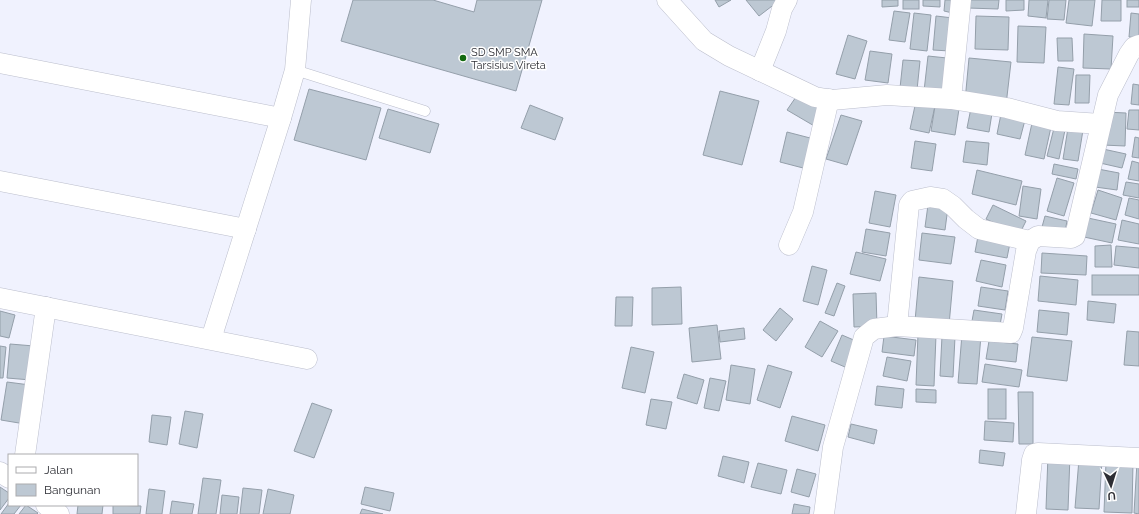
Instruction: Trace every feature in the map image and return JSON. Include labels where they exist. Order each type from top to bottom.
[{"type":"street","points":[[211,339],[295,70],[301,0]]},
{"type":"street","points":[[667,0],[704,41],[760,71],[815,97],[829,100],[887,95],[951,99],[1007,108],[1057,121],[1101,124]]},
{"type":"street","points":[[760,71],[776,31],[782,8],[787,0]]},
{"type":"street","points":[[951,99],[961,0]]},
{"type":"street","points":[[824,514],[833,447],[864,337],[874,329],[897,326],[1011,333],[1014,328],[1026,251],[1030,241],[1038,236],[1071,238],[1075,236],[1108,96],[1129,54],[1139,45]]},
{"type":"street","points":[[0,63],[281,118]]},
{"type":"street","points":[[789,245],[803,212],[829,100]]},
{"type":"street","points":[[0,181],[246,229]]},
{"type":"street","points":[[897,326],[909,205],[912,201],[930,197],[943,200],[953,206],[979,229],[1030,241]]},
{"type":"street","points":[[0,298],[307,359]]},
{"type":"street","points":[[25,454],[46,307]]},
{"type":"street","points":[[1026,514],[1034,454],[1139,458]]},
{"type":"street","points":[[47,506],[59,514]]},
{"type":"lane","points":[[295,70],[425,111]]},
{"type":"building","name":"SD SMP SMA Tarsisius Vireta","points":[[353,0],[433,0],[474,12],[477,0],[542,0],[516,91],[341,41]]},
{"type":"building","points":[[715,0],[731,0],[719,7]]},
{"type":"building","points":[[746,0],[780,0],[759,16]]},
{"type":"building","points":[[882,0],[898,0],[898,6],[882,7]]},
{"type":"building","points":[[903,0],[919,0],[919,9],[903,9]]},
{"type":"building","points":[[923,0],[940,0],[940,7],[923,6]]},
{"type":"building","points":[[945,0],[959,0],[957,14],[944,11]]},
{"type":"building","points":[[969,0],[999,0],[998,9],[968,8]]},
{"type":"building","points":[[1006,0],[1024,0],[1024,10],[1006,11]]},
{"type":"building","points":[[1029,0],[1048,0],[1046,18],[1028,16]]},
{"type":"building","points":[[1049,0],[1066,0],[1064,20],[1047,19]]},
{"type":"building","points":[[1069,0],[1095,0],[1092,26],[1066,23]]},
{"type":"building","points":[[1102,0],[1121,0],[1121,21],[1101,21]]},
{"type":"building","points":[[1127,0],[1139,0],[1139,7],[1127,7]]},
{"type":"building","points":[[894,11],[910,13],[905,42],[889,40]]},
{"type":"building","points":[[914,13],[931,15],[927,51],[910,49]]},
{"type":"building","points":[[1131,13],[1139,14],[1139,38],[1129,37]]},
{"type":"building","points":[[936,16],[953,18],[950,51],[933,50]]},
{"type":"building","points":[[976,16],[1009,17],[1008,50],[975,49]]},
{"type":"building","points":[[1018,26],[1046,27],[1044,63],[1017,62]]},
{"type":"building","points":[[1084,34],[1113,36],[1111,69],[1083,68]]},
{"type":"building","points":[[848,35],[867,41],[855,79],[836,74]]},
{"type":"building","points":[[1057,38],[1072,38],[1073,61],[1058,61]]},
{"type":"building","points":[[870,51],[892,54],[888,83],[865,80]]},
{"type":"building","points":[[928,56],[947,58],[943,93],[924,91]]},
{"type":"building","points":[[969,58],[1011,62],[1006,105],[965,101]]},
{"type":"building","points":[[903,60],[920,61],[917,90],[900,88]]},
{"type":"building","points":[[1058,67],[1074,69],[1069,105],[1054,104]]},
{"type":"building","points":[[1076,75],[1090,75],[1089,103],[1075,103]]},
{"type":"building","points":[[1133,84],[1139,85],[1139,105],[1131,104]]},
{"type":"building","points":[[309,89],[381,108],[366,160],[294,140]]},
{"type":"building","points":[[720,91],[759,101],[742,165],[703,155]]},
{"type":"building","points":[[798,94],[826,111],[816,127],[787,110]]},
{"type":"building","points":[[916,101],[935,106],[929,133],[910,129]]},
{"type":"building","points":[[972,103],[993,107],[989,132],[967,128]]},
{"type":"building","points":[[530,105],[563,118],[555,140],[521,128]]},
{"type":"building","points":[[935,106],[959,109],[955,135],[931,131]]},
{"type":"building","points":[[388,109],[439,124],[430,153],[379,138]]},
{"type":"building","points":[[1129,110],[1139,110],[1139,130],[1127,129]]},
{"type":"building","points":[[1105,112],[1126,113],[1125,146],[1103,145]]},
{"type":"building","points":[[1001,114],[1025,120],[1020,139],[997,134]]},
{"type":"building","points":[[841,115],[862,121],[847,165],[826,159]]},
{"type":"building","points":[[1032,123],[1051,127],[1044,159],[1025,155]]},
{"type":"building","points":[[1054,128],[1065,130],[1059,159],[1047,156]]},
{"type":"building","points":[[1068,128],[1083,130],[1078,161],[1063,159]]},
{"type":"building","points":[[787,132],[814,139],[807,169],[780,162]]},
{"type":"building","points":[[1135,137],[1139,138],[1139,158],[1132,157]]},
{"type":"building","points":[[915,141],[936,144],[932,171],[911,168]]},
{"type":"building","points":[[966,141],[989,143],[987,165],[963,162]]},
{"type":"building","points":[[1103,149],[1126,154],[1122,168],[1100,163]]},
{"type":"building","points":[[1132,161],[1139,163],[1139,181],[1128,179]]},
{"type":"building","points":[[1054,164],[1078,169],[1076,179],[1052,174]]},
{"type":"building","points":[[1098,169],[1119,173],[1117,190],[1095,187]]},
{"type":"building","points":[[977,170],[1022,181],[1016,205],[972,194]]},
{"type":"building","points":[[1057,178],[1074,183],[1064,216],[1047,211]]},
{"type":"building","points":[[1126,182],[1139,184],[1139,198],[1123,195]]},
{"type":"building","points":[[1023,186],[1041,189],[1037,219],[1019,216]]},
{"type":"building","points":[[1098,190],[1122,198],[1116,220],[1091,213]]},
{"type":"building","points":[[875,191],[896,195],[890,227],[869,223]]},
{"type":"building","points":[[1129,198],[1139,200],[1139,219],[1125,215]]},
{"type":"building","points":[[928,205],[948,207],[945,230],[925,227]]},
{"type":"building","points":[[993,205],[1026,221],[1019,235],[986,219]]},
{"type":"building","points":[[1045,216],[1067,221],[1065,232],[1042,227]]},
{"type":"building","points":[[1088,218],[1116,224],[1112,243],[1084,237]]},
{"type":"building","points":[[1122,220],[1139,224],[1139,244],[1118,240]]},
{"type":"building","points":[[866,229],[890,233],[886,256],[862,252]]},
{"type":"building","points":[[979,231],[1011,238],[1007,258],[975,252]]},
{"type":"building","points":[[922,233],[955,237],[951,264],[919,260]]},
{"type":"building","points":[[1111,245],[1112,267],[1095,267],[1095,246]]},
{"type":"building","points":[[1116,246],[1139,248],[1139,268],[1114,265]]},
{"type":"building","points":[[856,252],[886,259],[880,281],[850,274]]},
{"type":"building","points":[[1042,253],[1087,256],[1086,275],[1041,273]]},
{"type":"building","points":[[981,260],[1006,265],[1002,287],[976,281]]},
{"type":"building","points":[[812,266],[827,270],[818,305],[803,301]]},
{"type":"building","points":[[1092,275],[1139,275],[1139,295],[1092,295]]},
{"type":"building","points":[[1040,276],[1078,280],[1076,305],[1038,301]]},
{"type":"building","points":[[919,277],[953,281],[949,325],[915,321]]},
{"type":"building","points":[[837,283],[845,286],[834,316],[825,313]]},
{"type":"building","points":[[681,287],[682,324],[652,325],[652,288]]},
{"type":"building","points":[[981,287],[1008,291],[1005,310],[978,306]]},
{"type":"building","points":[[876,293],[877,326],[854,327],[853,294]]},
{"type":"building","points":[[616,297],[633,297],[632,326],[615,326]]},
{"type":"building","points":[[1088,301],[1116,304],[1114,323],[1087,320]]},
{"type":"building","points":[[780,308],[793,319],[776,341],[763,330]]},
{"type":"building","points":[[974,310],[1002,314],[1000,325],[972,321]]},
{"type":"building","points":[[1039,310],[1069,313],[1067,335],[1037,332]]},
{"type":"building","points":[[0,311],[15,315],[9,338],[0,336]]},
{"type":"building","points":[[820,321],[838,331],[822,357],[805,347]]},
{"type":"building","points":[[717,325],[721,359],[692,362],[689,328]]},
{"type":"building","points":[[744,328],[745,339],[720,342],[719,331]]},
{"type":"building","points":[[1127,331],[1139,332],[1139,366],[1124,365]]},
{"type":"building","points":[[918,334],[936,335],[934,386],[916,385]]},
{"type":"building","points":[[962,334],[981,335],[977,384],[958,383]]},
{"type":"building","points":[[842,335],[856,341],[845,367],[831,361]]},
{"type":"building","points":[[884,336],[916,340],[914,356],[882,352]]},
{"type":"building","points":[[942,336],[955,337],[953,377],[940,376]]},
{"type":"building","points":[[1032,337],[1072,341],[1067,381],[1027,376]]},
{"type":"building","points":[[989,341],[1018,344],[1016,362],[986,359]]},
{"type":"building","points":[[10,344],[34,346],[31,380],[7,378]]},
{"type":"building","points":[[0,346],[6,347],[3,378],[0,378]]},
{"type":"building","points":[[631,347],[654,352],[645,393],[622,388]]},
{"type":"building","points":[[887,357],[911,361],[907,381],[883,376]]},
{"type":"building","points":[[985,364],[1022,370],[1019,387],[982,382]]},
{"type":"building","points":[[731,365],[755,369],[750,404],[726,400]]},
{"type":"building","points":[[768,365],[792,372],[780,408],[757,400]]},
{"type":"building","points":[[684,374],[704,380],[697,404],[677,398]]},
{"type":"building","points":[[710,378],[726,381],[719,411],[704,408]]},
{"type":"building","points":[[7,382],[30,385],[25,424],[1,420]]},
{"type":"building","points":[[877,386],[904,389],[902,408],[875,405]]},
{"type":"building","points":[[916,389],[936,390],[936,403],[916,402]]},
{"type":"building","points":[[988,389],[1006,389],[1006,419],[988,419]]},
{"type":"building","points":[[1018,392],[1033,392],[1033,444],[1019,444]]},
{"type":"building","points":[[651,399],[672,402],[666,429],[646,425]]},
{"type":"building","points":[[312,403],[332,410],[314,458],[294,451]]},
{"type":"building","points":[[185,411],[203,414],[197,448],[179,444]]},
{"type":"building","points":[[152,415],[171,417],[167,445],[149,442]]},
{"type":"building","points":[[792,416],[825,425],[818,451],[785,441]]},
{"type":"building","points":[[985,421],[1014,423],[1013,442],[984,440]]},
{"type":"building","points":[[851,424],[877,430],[874,444],[848,437]]},
{"type":"building","points":[[980,450],[1005,453],[1003,466],[979,463]]},
{"type":"building","points":[[1048,455],[1070,455],[1068,510],[1046,509]]},
{"type":"building","points":[[723,456],[749,462],[744,483],[718,476]]},
{"type":"building","points":[[1079,459],[1102,460],[1099,509],[1075,508]]},
{"type":"building","points":[[1106,462],[1133,462],[1132,513],[1104,512]]},
{"type":"building","points":[[1137,462],[1139,462],[1139,514],[1134,513]]},
{"type":"building","points":[[758,463],[787,470],[781,494],[751,487]]},
{"type":"building","points":[[797,469],[816,474],[809,497],[791,492]]},
{"type":"building","points":[[203,478],[221,480],[216,514],[198,514]]},
{"type":"building","points":[[0,487],[8,492],[8,499],[0,510]]},
{"type":"building","points":[[365,487],[394,493],[390,511],[361,504]]},
{"type":"building","points":[[243,488],[262,490],[259,514],[240,514]]},
{"type":"building","points":[[149,489],[165,491],[162,514],[146,514]]},
{"type":"building","points":[[268,489],[294,495],[290,514],[263,514]]},
{"type":"building","points":[[222,495],[239,497],[237,514],[220,514]]},
{"type":"building","points":[[172,501],[194,504],[192,514],[170,514]]},
{"type":"building","points":[[8,504],[8,506],[20,506],[14,514],[1,514]]},
{"type":"building","points":[[794,504],[810,507],[809,514],[792,514]]},
{"type":"building","points":[[25,506],[38,513],[37,514],[19,514]]},
{"type":"building","points":[[78,506],[103,506],[102,514],[77,514]]},
{"type":"building","points":[[113,506],[141,506],[140,514],[113,514]]},
{"type":"building","points":[[362,509],[383,514],[360,514]]},
{"type":"place","name":"SD SMP SMA Tarsisius Vireta","points":[[463,58]]}]
